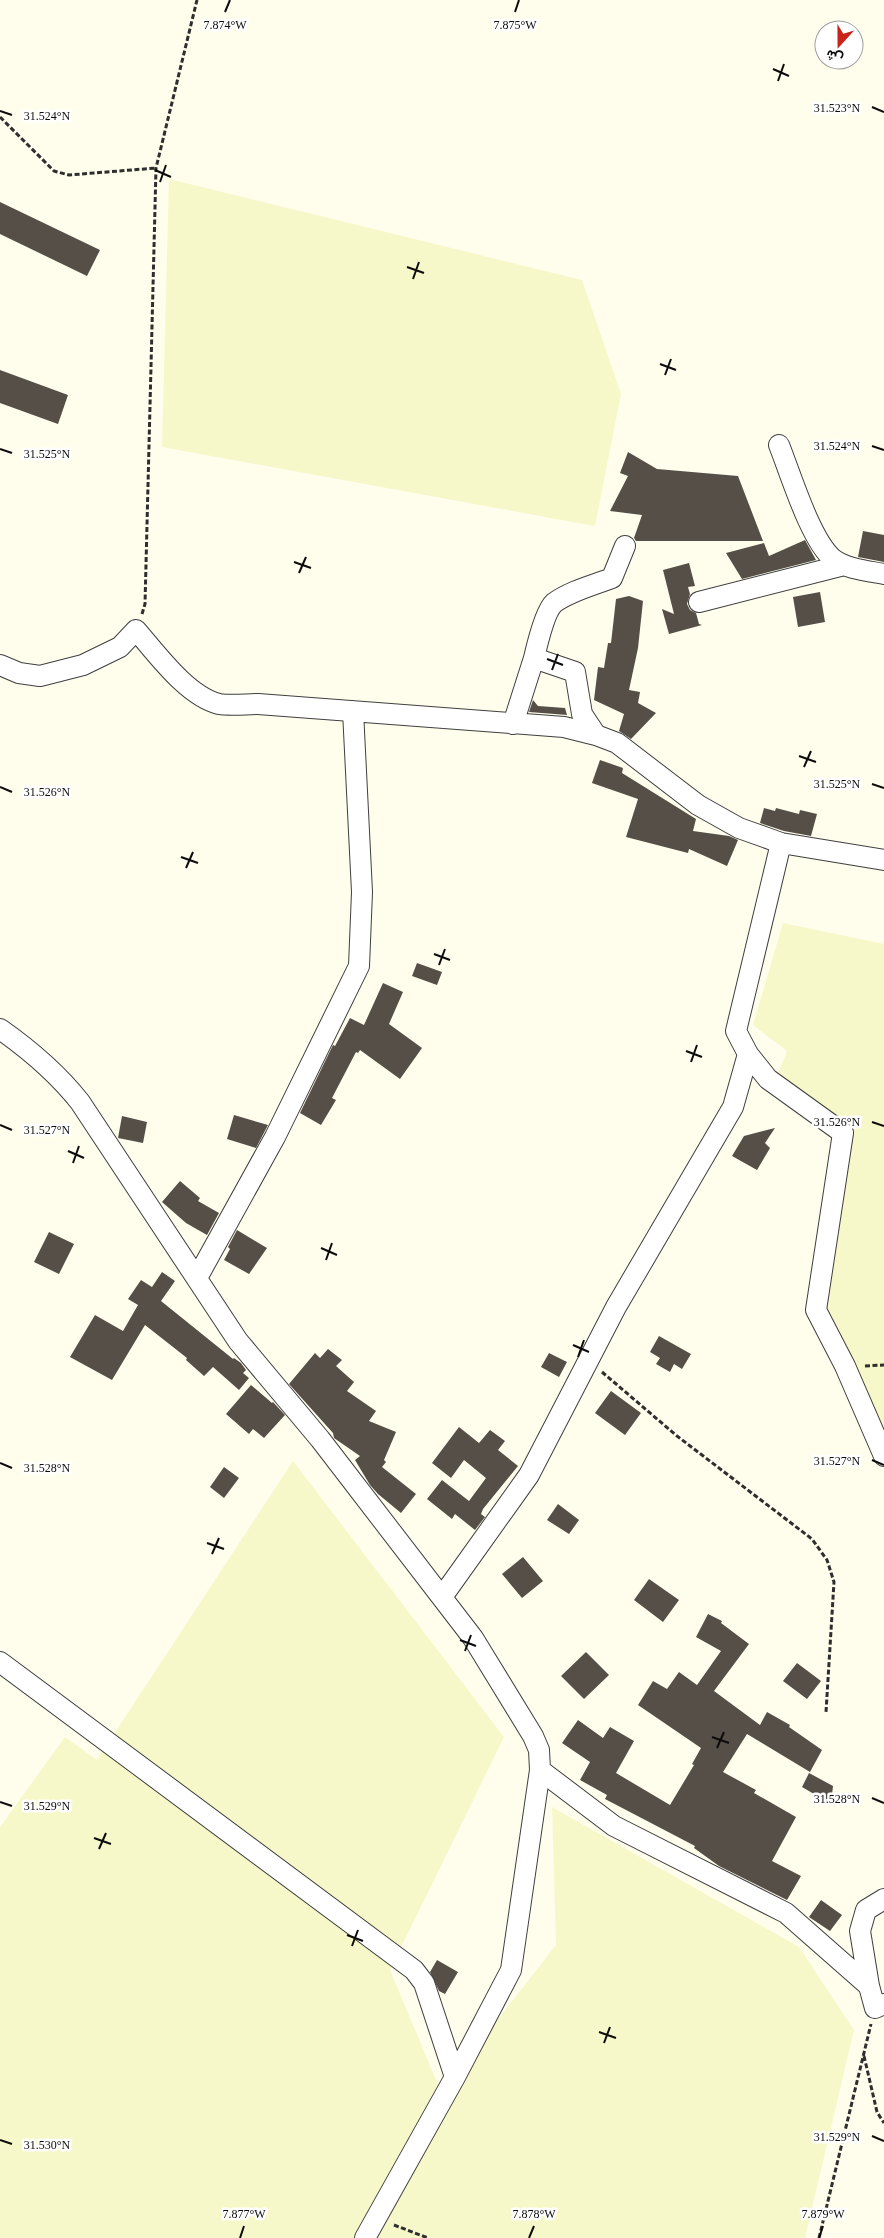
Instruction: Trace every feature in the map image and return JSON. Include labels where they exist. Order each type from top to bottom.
[{"type":"street","points":[[779,445],[814,533],[823,548],[834,559],[844,565],[884,574]]},
{"type":"street","points":[[513,724],[534,658],[540,632],[553,604],[582,589],[612,578],[625,546]]},
{"type":"street","points":[[699,602],[844,565]]},
{"type":"street","points":[[0,665],[19,674],[40,676],[83,665],[120,647],[136,630],[184,682],[212,701],[222,704],[258,704],[564,728],[596,735],[617,743],[698,805],[739,828],[781,843],[884,860]]},
{"type":"street","points":[[534,658],[575,672],[582,714],[596,735]]},
{"type":"street","points":[[197,1278],[275,1137],[359,966],[362,892],[353,711]]},
{"type":"street","points":[[781,843],[736,1031],[748,1054],[768,1078],[843,1133],[816,1310],[845,1366],[884,1456]]},
{"type":"street","points":[[0,1029],[37,1056],[65,1083],[75,1096],[238,1341],[320,1439],[473,1638],[533,1736],[538,1750],[540,1770],[511,1970],[455,2077],[365,2238]]},
{"type":"street","points":[[442,1597],[529,1475],[616,1307],[733,1107],[748,1054]]},
{"type":"street","points":[[0,1662],[414,1970],[424,1983],[455,2077]]},
{"type":"street","points":[[540,1770],[614,1826],[786,1913],[869,1986]]},
{"type":"street","points":[[880,2006],[869,1986],[860,1931],[866,1910],[884,1899]]},
{"type":"path","points":[[136,630],[145,604],[156,168],[197,0]]},
{"type":"path","points":[[0,117],[54,170],[69,175],[156,168]]},
{"type":"path","points":[[588,1361],[677,1436],[812,1539],[828,1560],[834,1582],[826,1712]]},
{"type":"path","points":[[819,2238],[864,2055],[880,2006]]},
{"type":"path","points":[[864,2055],[877,2112],[884,2122]]},
{"type":"path","points":[[376,2218],[428,2238]]},
{"type":"green space","points":[[169,179],[582,280],[621,394],[595,526],[162,447]]},
{"type":"green space","points":[[783,923],[884,944],[884,1437],[820,1311],[851,1127],[778,1074],[787,1051],[753,1025]]},
{"type":"green space","points":[[293,1461],[504,1737],[390,1970],[441,2092],[556,1945],[552,1807],[799,1947],[854,2030],[805,2238],[0,2238],[0,1827],[65,1737],[97,1760]]},
{"type":"building","points":[[0,202],[100,250],[87,276],[0,234]]},
{"type":"building","points":[[0,370],[68,395],[58,424],[0,403]]},
{"type":"building","points":[[628,452],[657,469],[738,476],[763,541],[636,541],[634,538],[642,515],[610,511],[628,476],[620,473]]},
{"type":"building","points":[[863,531],[884,535],[884,562],[858,557]]},
{"type":"building","points":[[805,540],[816,560],[742,579],[726,553],[764,543],[769,556]]},
{"type":"building","points":[[689,563],[695,586],[688,587],[690,594],[687,604],[690,610],[696,613],[699,624],[702,625],[669,634],[662,609],[674,614],[663,570]]},
{"type":"building","points":[[820,592],[825,622],[798,627],[793,597]]},
{"type":"building","points":[[629,596],[643,601],[638,648],[629,690],[640,692],[638,703],[656,713],[631,739],[619,731],[624,714],[594,700],[598,667],[604,668],[608,643],[611,643],[616,599]]},
{"type":"building","points":[[533,700],[538,706],[565,708],[567,715],[529,712]]},
{"type":"building","points":[[600,760],[623,768],[622,773],[696,819],[693,831],[729,836],[738,840],[727,866],[689,849],[688,853],[626,837],[638,799],[592,783]]},
{"type":"building","points":[[764,808],[775,811],[776,808],[799,814],[800,810],[817,814],[811,836],[784,831],[760,823]]},
{"type":"building","points":[[417,963],[442,972],[437,985],[412,976]]},
{"type":"building","points":[[383,983],[403,992],[389,1024],[422,1048],[400,1079],[360,1050],[358,1053],[356,1052],[332,1098],[336,1100],[321,1125],[300,1113],[333,1045],[335,1046],[350,1018],[364,1025]]},
{"type":"building","points":[[234,1115],[268,1125],[256,1148],[227,1139]]},
{"type":"building","points":[[122,1116],[147,1122],[143,1143],[118,1138]]},
{"type":"building","points":[[775,1128],[765,1143],[770,1148],[757,1170],[732,1156],[744,1136]]},
{"type":"building","points":[[180,1181],[200,1198],[198,1201],[219,1213],[207,1235],[186,1223],[162,1202]]},
{"type":"building","points":[[237,1230],[267,1248],[249,1274],[224,1260]]},
{"type":"building","points":[[49,1232],[74,1244],[59,1274],[34,1262]]},
{"type":"building","points":[[162,1272],[175,1281],[161,1301],[233,1359],[241,1363],[246,1370],[243,1373],[249,1378],[239,1390],[213,1367],[204,1376],[186,1360],[187,1358],[145,1325],[112,1380],[70,1357],[95,1315],[123,1331],[138,1305],[128,1299],[141,1280],[152,1287]]},
{"type":"building","points":[[659,1336],[691,1354],[682,1369],[674,1364],[670,1372],[656,1364],[660,1358],[650,1352]]},
{"type":"building","points":[[328,1349],[342,1360],[336,1366],[354,1382],[347,1391],[376,1411],[369,1421],[396,1432],[384,1460],[386,1462],[382,1467],[416,1494],[401,1513],[370,1485],[355,1460],[360,1456],[334,1438],[333,1433],[289,1384],[315,1353],[320,1358]]},
{"type":"building","points":[[549,1353],[567,1362],[559,1377],[541,1367]]},
{"type":"building","points":[[251,1385],[273,1402],[285,1415],[264,1438],[253,1429],[249,1434],[226,1414]]},
{"type":"building","points":[[611,1391],[641,1413],[625,1435],[595,1413]]},
{"type":"building","points":[[459,1427],[479,1443],[490,1430],[505,1441],[498,1450],[518,1466],[483,1509],[481,1514],[485,1517],[475,1530],[455,1514],[452,1519],[427,1499],[442,1480],[469,1501],[486,1478],[464,1460],[451,1478],[432,1463]]},
{"type":"building","points":[[224,1467],[239,1478],[224,1498],[210,1487]]},
{"type":"building","points":[[558,1504],[579,1520],[569,1534],[547,1520]]},
{"type":"building","points":[[523,1557],[543,1581],[522,1598],[502,1574]]},
{"type":"building","points":[[649,1579],[679,1600],[663,1622],[634,1600]]},
{"type":"building","points":[[708,1614],[722,1621],[721,1623],[749,1644],[714,1691],[760,1725],[767,1712],[790,1725],[789,1727],[822,1750],[810,1772],[747,1734],[723,1772],[756,1790],[754,1793],[796,1817],[772,1861],[801,1876],[787,1900],[719,1866],[694,1848],[695,1846],[605,1799],[607,1795],[580,1780],[590,1762],[562,1743],[578,1720],[603,1738],[610,1727],[634,1741],[616,1773],[670,1805],[694,1765],[692,1764],[701,1748],[638,1705],[653,1681],[667,1689],[679,1672],[697,1685],[721,1651],[696,1637]]},
{"type":"building","points":[[586,1652],[609,1675],[584,1699],[561,1676]]},
{"type":"building","points":[[797,1663],[821,1681],[807,1699],[783,1681]]},
{"type":"building","points":[[809,1773],[833,1786],[831,1804],[802,1787]]},
{"type":"building","points":[[821,1900],[842,1915],[830,1931],[809,1917]]},
{"type":"building","points":[[437,1960],[458,1972],[445,1994],[439,1991],[430,1972]]}]
